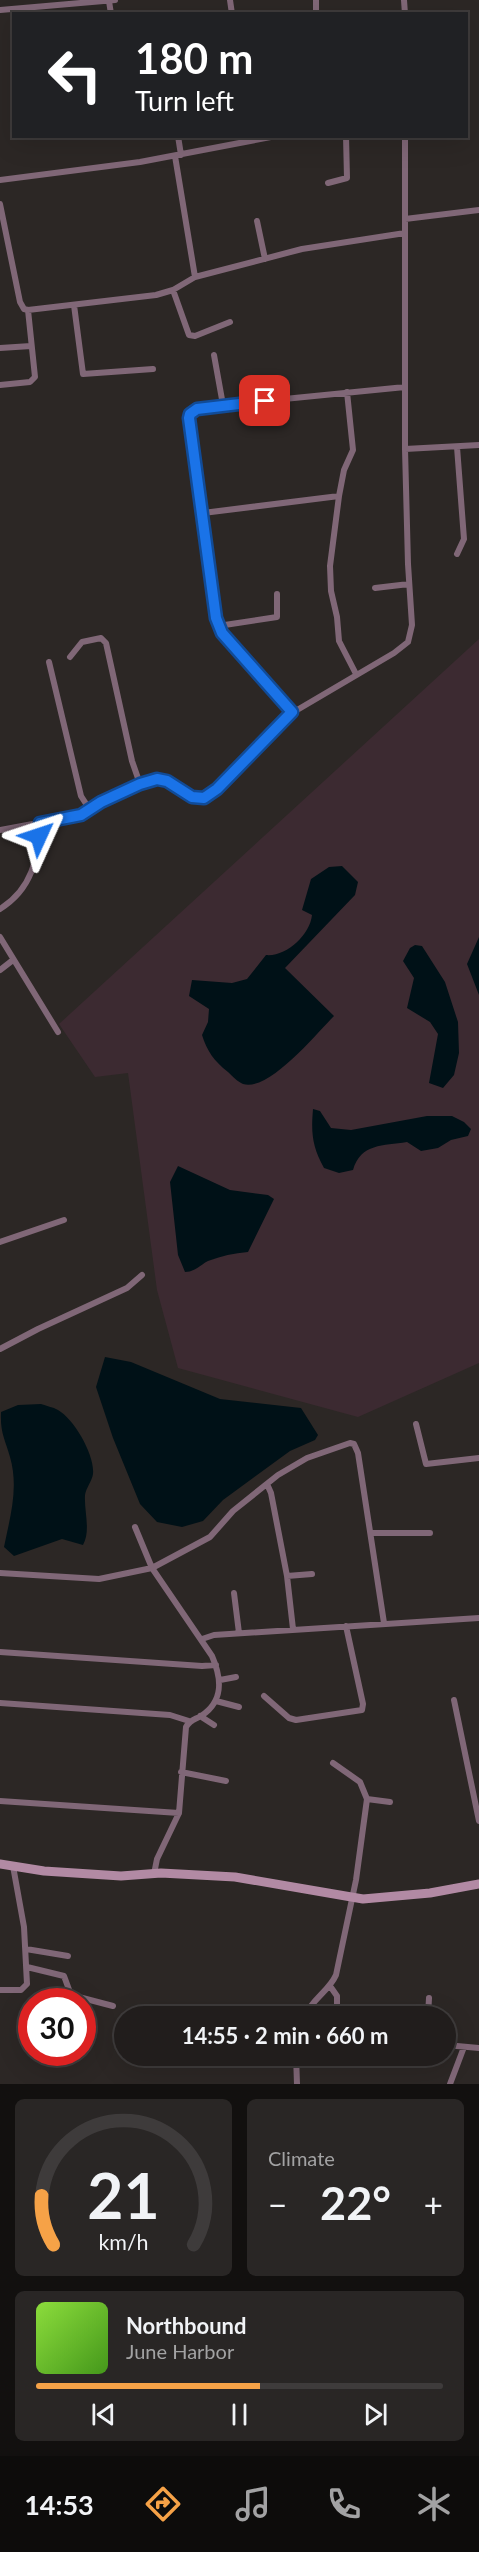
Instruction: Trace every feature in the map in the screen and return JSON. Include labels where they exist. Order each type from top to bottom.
[{"type":"street","points":[[0,10],[115,0]]},
{"type":"street","points":[[177,138],[195,277]]},
{"type":"street","points":[[0,180],[178,156],[240,140],[258,138]]},
{"type":"street","points":[[328,183],[348,178],[346,138]]},
{"type":"street","points":[[0,830],[77,816],[140,784],[162,779],[192,797],[204,798],[217,789],[292,712],[394,653],[408,642],[412,625],[405,449],[405,138]]},
{"type":"street","points":[[0,204],[20,302],[24,309],[28,310],[156,295],[172,290],[195,277],[265,259],[326,245],[405,234]]},
{"type":"street","points":[[405,219],[479,210]]},
{"type":"street","points":[[257,221],[265,259]]},
{"type":"street","points":[[172,290],[189,334],[195,336],[230,322]]},
{"type":"street","points":[[74,305],[83,374],[153,369]]},
{"type":"street","points":[[0,385],[34,380],[28,310]]},
{"type":"street","points":[[0,348],[31,346]]},
{"type":"street","points":[[214,355],[223,405]]},
{"type":"street","points":[[292,712],[218,626],[213,610],[190,414],[197,409],[223,405],[405,387]]},
{"type":"street","points":[[347,392],[352,450],[344,470],[339,496],[330,566],[331,591],[337,617],[339,641],[356,674]]},
{"type":"street","points":[[405,449],[479,446]]},
{"type":"street","points":[[457,447],[464,539],[457,554]]},
{"type":"street","points":[[203,513],[339,496]]},
{"type":"street","points":[[375,588],[409,584]]},
{"type":"street","points":[[218,626],[277,617],[277,594]]},
{"type":"street","points":[[70,657],[82,642],[101,638],[106,643],[132,761],[140,784]]},
{"type":"street","points":[[49,662],[81,796],[90,810]]},
{"type":"street","points":[[0,909],[19,896],[24,888],[37,849],[40,823]]},
{"type":"street","points":[[0,937],[58,1032]]},
{"type":"street","points":[[0,970],[13,960]]},
{"type":"street","points":[[0,1242],[64,1220]]},
{"type":"street","points":[[0,1349],[127,1288],[142,1275]]},
{"type":"street","points":[[416,1424],[426,1464],[479,1458]]},
{"type":"street","points":[[0,1573],[99,1579],[152,1568],[210,1537],[233,1511],[267,1484],[307,1458],[346,1444],[354,1444],[358,1453],[384,1623]]},
{"type":"street","points":[[267,1484],[271,1493],[287,1576],[293,1629]]},
{"type":"street","points":[[135,1527],[152,1568],[202,1639],[216,1665],[220,1680],[220,1691],[216,1701],[200,1716],[189,1721],[184,1732],[179,1813],[157,1859],[154,1874]]},
{"type":"street","points":[[371,1533],[430,1533]]},
{"type":"street","points":[[287,1576],[312,1574]]},
{"type":"street","points":[[234,1593],[239,1633]]},
{"type":"street","points":[[202,1639],[208,1636],[239,1633],[479,1618]]},
{"type":"street","points":[[264,1696],[289,1718],[296,1720],[362,1710],[363,1704],[346,1626]]},
{"type":"street","points":[[0,1652],[202,1666],[216,1665]]},
{"type":"street","points":[[220,1680],[236,1677]]},
{"type":"street","points":[[454,1700],[476,1797],[479,1821]]},
{"type":"street","points":[[216,1701],[239,1707]]},
{"type":"street","points":[[0,1703],[170,1715],[189,1721]]},
{"type":"street","points":[[200,1716],[214,1725]]},
{"type":"street","points":[[310,2006],[330,1986],[338,1967],[358,1870],[367,1799],[360,1782],[333,1763]]},
{"type":"street","points":[[181,1772],[226,1781]]},
{"type":"street","points":[[367,1799],[390,1802]]},
{"type":"street","points":[[0,1801],[179,1813]]},
{"type":"street","points":[[0,1864],[44,1871],[121,1876],[154,1874],[248,1879],[351,1898],[370,1899],[479,1884]]},
{"type":"street","points":[[0,1990],[25,1988],[26,1949],[13,1866]]},
{"type":"street","points":[[26,1949],[68,1956]]},
{"type":"street","points":[[27,1967],[64,1976],[69,1991],[75,1998],[113,2006]]},
{"type":"street","points":[[330,1986],[337,1996],[337,2006]]},
{"type":"street","points":[[429,1998],[429,2006]]},
{"type":"street","points":[[456,2046],[479,2048]]},
{"type":"street","points":[[450,2084],[464,2047]]},
{"type":"street","points":[[296,2066],[297,2084]]},
{"type":"shaded area","points":[[479,639],[479,1363],[358,1417],[178,1368],[157,1290],[128,1073],[95,1077],[59,1024]]},
{"type":"shaded area","points":[[342,866],[358,882],[355,895],[285,968],[334,1016],[292,1060],[278,1071],[254,1084],[243,1084],[219,1064],[206,1046],[202,1035],[208,1022],[209,1009],[189,996],[192,980],[232,983],[247,979],[266,955],[274,955],[296,943],[307,930],[312,915],[302,910],[311,879],[329,867]]},
{"type":"shaded area","points":[[479,937],[479,995],[467,964]]},
{"type":"shaded area","points":[[415,945],[422,946],[445,982],[458,1022],[459,1053],[454,1075],[443,1088],[429,1083],[438,1034],[430,1022],[407,1008],[414,978],[403,961],[410,948]]},
{"type":"shaded area","points":[[313,1109],[320,1111],[331,1128],[351,1130],[427,1116],[452,1116],[464,1122],[471,1129],[468,1136],[451,1140],[438,1148],[421,1151],[407,1142],[374,1147],[361,1155],[353,1170],[339,1173],[324,1168],[317,1153],[312,1132]]},
{"type":"shaded area","points":[[178,1166],[230,1190],[268,1195],[274,1199],[248,1252],[208,1261],[192,1271],[185,1272],[178,1255],[170,1182]]},
{"type":"shaded area","points":[[105,1357],[131,1362],[220,1399],[301,1408],[318,1435],[315,1440],[290,1451],[223,1500],[203,1521],[182,1527],[157,1522],[140,1504],[113,1438],[96,1387]]},
{"type":"shaded area","points":[[41,1404],[58,1410],[70,1421],[77,1429],[91,1457],[93,1474],[85,1495],[87,1533],[83,1545],[62,1539],[14,1556],[4,1547],[13,1502],[14,1480],[2,1431],[1,1412],[18,1405]]},
{"type":"route","points":[[39,836],[40,823],[81,815],[101,802],[151,780],[167,781],[192,797],[204,798],[217,789],[292,712],[218,626],[213,610],[203,513],[189,418],[190,414],[197,409],[265,401]]}]
